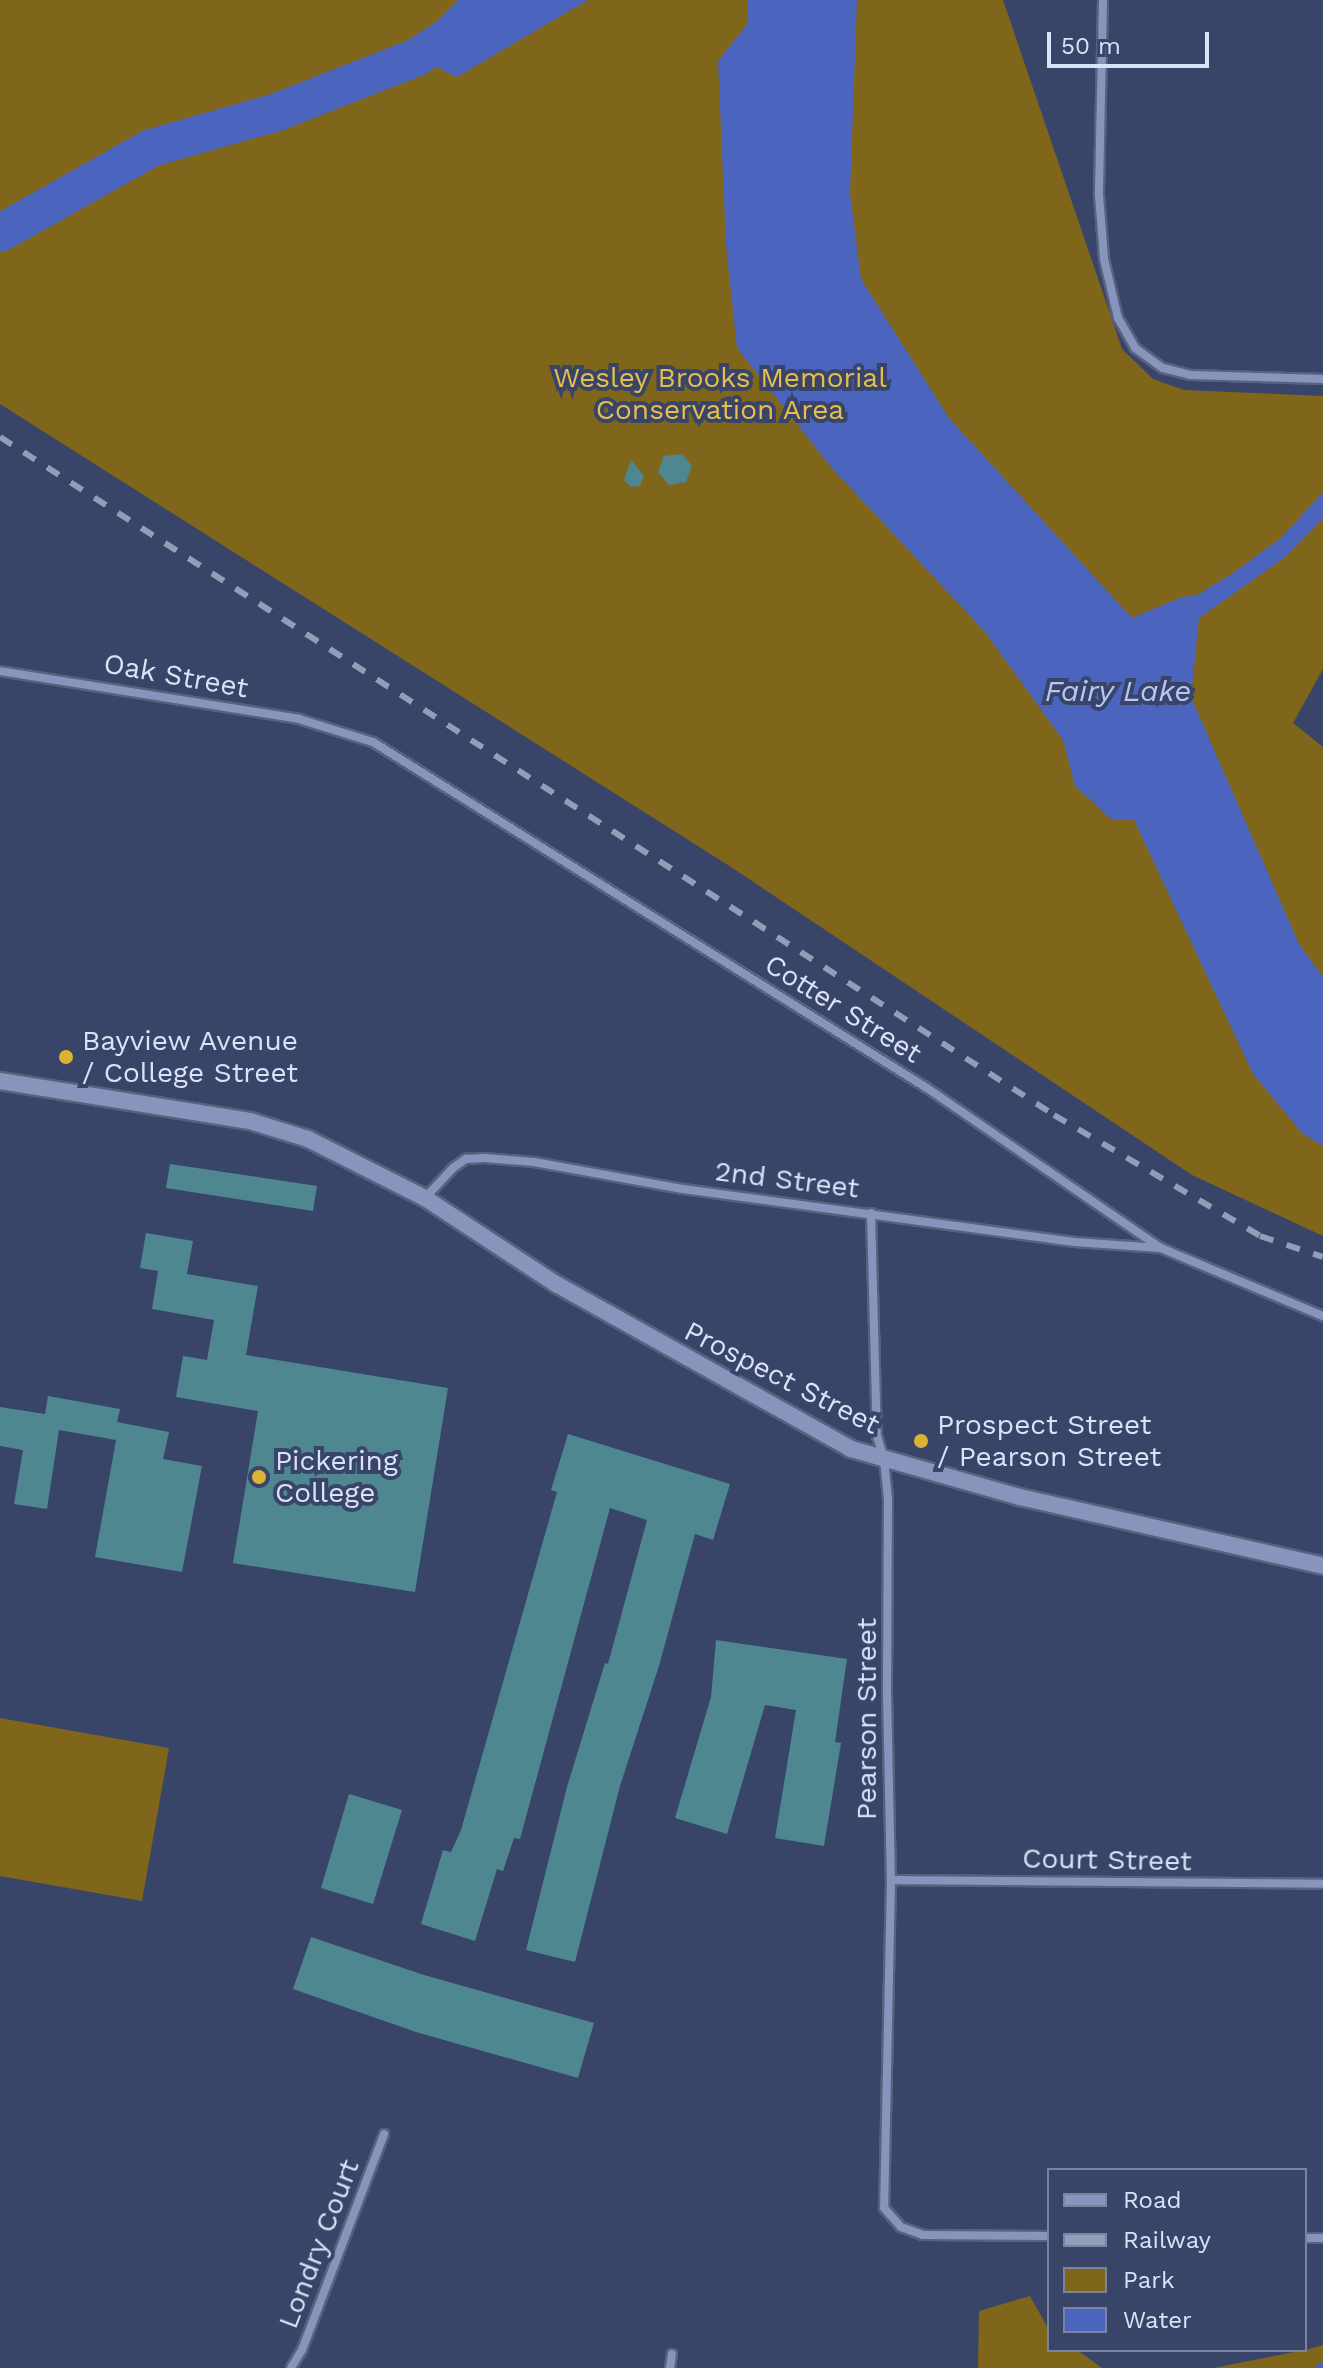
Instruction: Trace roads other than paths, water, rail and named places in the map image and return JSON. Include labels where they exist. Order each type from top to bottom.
[{"type":"main road","name":"Prospect Street","points":[[0,1081],[250,1121],[308,1139],[425,1198],[556,1284],[680,1357],[851,1449],[1020,1497],[1323,1566]]},
{"type":"street","points":[[1103,0],[1101,220],[1104,259],[1118,318],[1135,348],[1163,368],[1191,375],[1323,379]]},
{"type":"street","name":"Oak Street","points":[[0,671],[284,717],[343,731]]},
{"type":"street","name":"Cotter Street","points":[[343,731],[373,742],[927,1088],[1161,1248],[1323,1316]]},
{"type":"street","name":"2nd Street","points":[[425,1198],[453,1168],[466,1159],[484,1158],[534,1162],[683,1189],[1074,1242],[1161,1248]]},
{"type":"street","name":"Pearson Street","points":[[871,1213],[877,1436],[888,1491],[887,1693],[891,1880],[884,2208],[901,2227],[923,2235],[1047,2236]]},
{"type":"street","name":"Court Street","points":[[891,1880],[1323,1884]]},
{"type":"street","name":"Londry Court","points":[[291,2368],[302,2350],[384,2134]]},
{"type":"street","points":[[670,2368],[672,2354]]},
{"type":"water","points":[[458,0],[588,0],[457,77],[417,57],[437,21]]},
{"type":"water","name":"Fairy Lake","points":[[747,0],[857,0],[850,193],[861,279],[949,418],[1132,618],[1182,597],[1197,595],[1233,573],[1281,538],[1323,492],[1323,518],[1284,558],[1199,618],[1191,697],[1299,944],[1323,977],[1323,1146],[1302,1133],[1253,1074],[1134,820],[1111,819],[1075,786],[1063,740],[985,632],[830,466],[737,348],[726,245],[718,61],[748,23]]},
{"type":"waterway","points":[[0,233],[151,148],[277,112],[417,57],[503,0]]},
{"type":"waterway","points":[[1318,2368],[1323,2365]]},
{"type":"railway","points":[[0,437],[1054,1115],[1260,1236],[1323,1257]]},
{"type":"place","name":"Bayview Avenue / College Street","points":[[66,1057]]},
{"type":"place","name":"Prospect Street / Pearson Street","points":[[921,1441]]},
{"type":"place","name":"Pickering College","points":[[259,1477]]},
{"type":"park label","name":"Wesley Brooks Memorial Conservation Area","points":[[720,394]]}]
